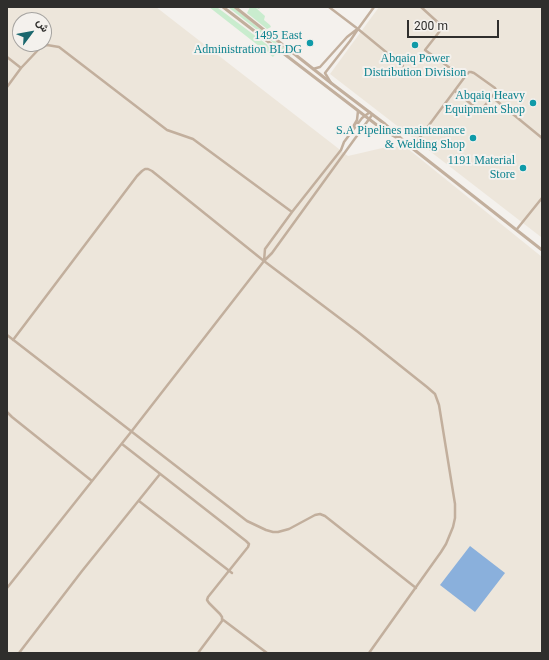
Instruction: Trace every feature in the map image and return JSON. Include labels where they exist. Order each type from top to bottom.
[{"type":"street","points":[[222,7],[382,129],[412,148]]},
{"type":"street","points":[[235,7],[385,124],[412,148],[541,248]]},
{"type":"street","points":[[329,7],[403,66]]},
{"type":"street","points":[[331,83],[325,73],[374,7]]},
{"type":"street","points":[[421,7],[443,27],[425,50],[464,78]]},
{"type":"street","points":[[313,69],[320,67],[347,37],[358,29]]},
{"type":"street","points":[[7,87],[21,68],[39,49],[47,45],[58,47],[167,130],[193,139],[292,212]]},
{"type":"street","points":[[7,57],[21,68]]},
{"type":"street","points":[[412,148],[469,72],[474,73],[496,90],[492,97],[480,110],[455,91]]},
{"type":"street","points":[[492,97],[542,138]]},
{"type":"street","points":[[264,261],[265,249],[341,150],[357,120],[358,110]]},
{"type":"street","points":[[344,142],[365,116],[371,114]]},
{"type":"street","points":[[7,588],[276,247],[345,154],[371,114]]},
{"type":"street","points":[[13,340],[137,176],[145,169],[148,169],[264,261],[428,387],[435,394],[439,405],[455,504],[455,518],[446,544],[416,588],[368,653]]},
{"type":"street","points":[[517,229],[542,198]]},
{"type":"street","points":[[7,335],[247,521],[266,530],[278,532],[289,529],[315,515],[320,514],[416,588]]},
{"type":"street","points":[[7,412],[92,481]]},
{"type":"street","points":[[122,444],[248,542],[248,547],[207,600],[210,605],[220,614],[222,619],[267,653]]},
{"type":"street","points":[[19,653],[82,571],[160,474]]},
{"type":"street","points":[[139,501],[232,573]]},
{"type":"street","points":[[198,653],[220,624],[222,619]]},
{"type":"shaded area","points":[[7,7],[156,7],[348,156],[391,146],[407,148],[542,257],[542,653],[7,653]]},
{"type":"shaded area","points":[[379,7],[542,7],[541,237],[330,74]]},
{"type":"green space","points":[[209,7],[218,8],[277,52],[273,57]]},
{"type":"green space","points":[[228,7],[233,7],[291,54],[290,56]]},
{"type":"green space","points":[[250,7],[261,7],[259,9],[256,8],[265,16],[264,20],[271,27],[267,29],[247,13]]},
{"type":"water","points":[[470,546],[505,573],[475,612],[440,585]]},
{"type":"place","name":"1495 East Administration BLDG","points":[[310,43]]},
{"type":"place","name":"Abqaiq Power Distribution Division","points":[[415,45]]},
{"type":"place","name":"Abqaiq Heavy Equipment Shop","points":[[533,103]]},
{"type":"place","name":"S.A Pipelines maintenance & Welding Shop","points":[[473,138]]},
{"type":"place","name":"1191 Material Store","points":[[523,168]]}]
